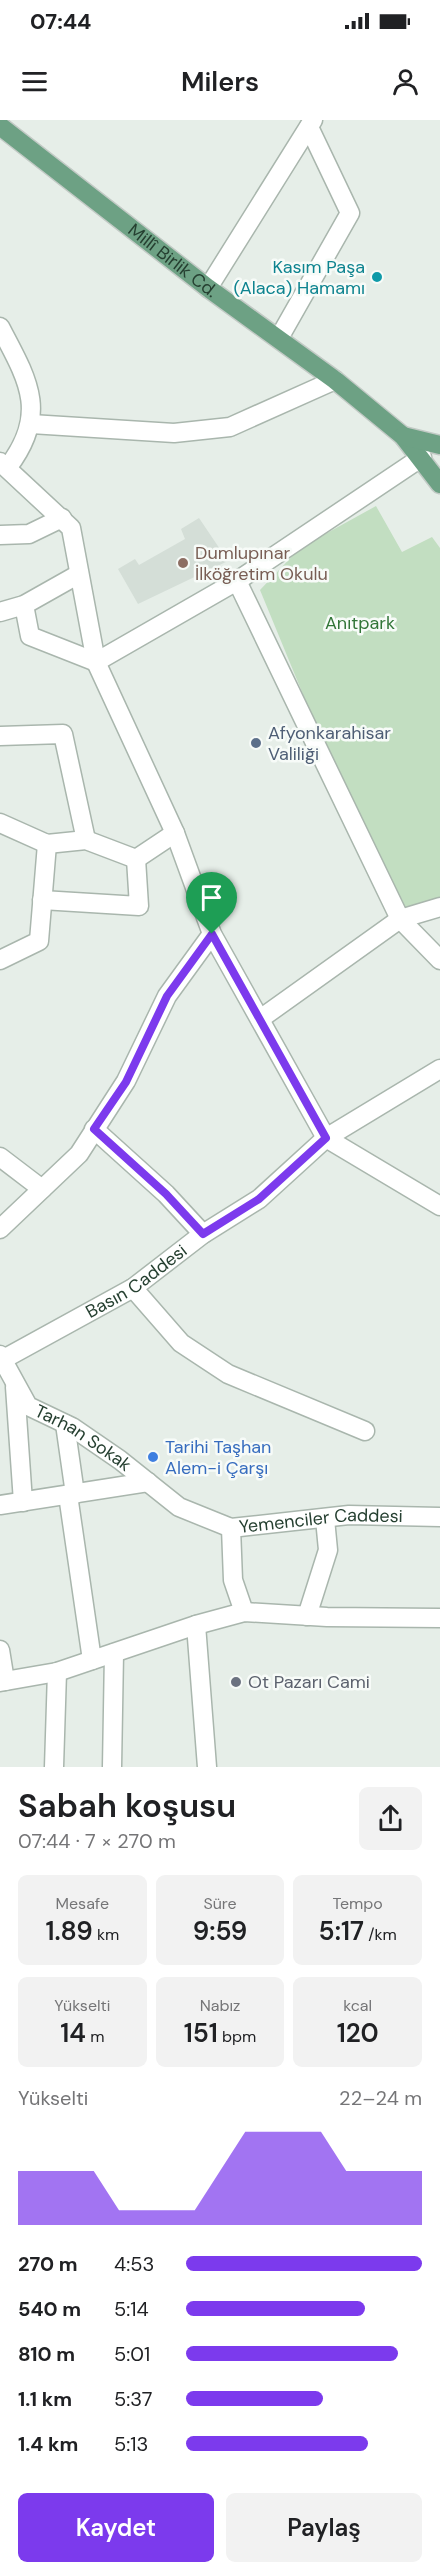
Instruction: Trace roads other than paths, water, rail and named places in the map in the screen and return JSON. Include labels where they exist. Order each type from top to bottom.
[{"type":"main road","name":"Millî Birlik Cd.","points":[[0,126],[208,288],[335,380],[404,436],[440,484]]},
{"type":"main road","name":"Millî Birlik Cd.","points":[[404,436],[440,447]]},
{"type":"main road","points":[[422,457],[440,447]]},
{"type":"street","points":[[208,288],[311,124]]},
{"type":"street","points":[[279,338],[350,213],[311,124]]},
{"type":"street","points":[[0,327],[28,379],[31,424],[22,448],[4,464],[71,528],[96,662],[175,833],[212,934],[326,1138],[440,1206]]},
{"type":"street","points":[[31,424],[174,433],[230,427],[335,380]]},
{"type":"street","points":[[96,662],[237,581],[422,457]]},
{"type":"street","points":[[0,535],[29,534],[62,518]]},
{"type":"street","points":[[0,612],[24,605],[79,574]]},
{"type":"street","points":[[237,581],[400,919],[440,960]]},
{"type":"street","points":[[24,605],[30,636],[96,662]]},
{"type":"street","points":[[0,736],[63,734],[86,840]]},
{"type":"street","points":[[0,823],[47,844],[86,840],[136,859]]},
{"type":"street","points":[[136,859],[175,833]]},
{"type":"street","points":[[0,960],[39,941],[47,844]]},
{"type":"street","points":[[42,900],[139,906],[136,859]]},
{"type":"street","points":[[261,1019],[400,919],[440,907]]},
{"type":"street","points":[[0,1229],[80,1154],[126,1082],[167,996],[212,934]]},
{"type":"street","name":"Basın Caddesi","points":[[1,1358],[133,1288],[203,1234],[259,1199],[326,1138],[440,1069]]},
{"type":"street","points":[[94,1129],[166,1194],[203,1234]]},
{"type":"street","points":[[0,1157],[42,1189]]},
{"type":"street","points":[[133,1288],[181,1343],[228,1374],[365,1431]]},
{"type":"street","name":"Tarhan Sokak","points":[[1,1358],[28,1406],[65,1424],[148,1482]]},
{"type":"street","points":[[14,1380],[23,1502]]},
{"type":"street","points":[[65,1424],[92,1660]]},
{"type":"street","points":[[0,1505],[148,1482]]},
{"type":"street","name":"Yemenciler Caddesi","points":[[148,1482],[179,1507],[231,1528],[349,1515],[440,1517]]},
{"type":"street","points":[[307,1616],[328,1550],[325,1519]]},
{"type":"street","points":[[231,1528],[233,1580],[244,1612]]},
{"type":"street","points":[[0,1650],[3,1681],[57,1672],[196,1625],[244,1612],[307,1616],[440,1617]]},
{"type":"street","points":[[196,1625],[207,1767]]},
{"type":"street","points":[[112,1767],[114,1653]]},
{"type":"street","points":[[54,1767],[57,1672]]},
{"type":"place","name":"Kasım Paşa (Alaca) Hamamı","points":[[377,277]]},
{"type":"place","name":"Dumlupınar İlköğretim Okulu","points":[[183,563]]},
{"type":"place","name":"Afyonkarahisar Valiliği","points":[[256,743]]},
{"type":"place","name":"Tarihi Taşhan Alem-i Çarşı","points":[[153,1457]]},
{"type":"place","name":"Ot Pazarı Cami","points":[[236,1682]]},
{"type":"park label","name":"Anıtpark","points":[[360,623]]}]
